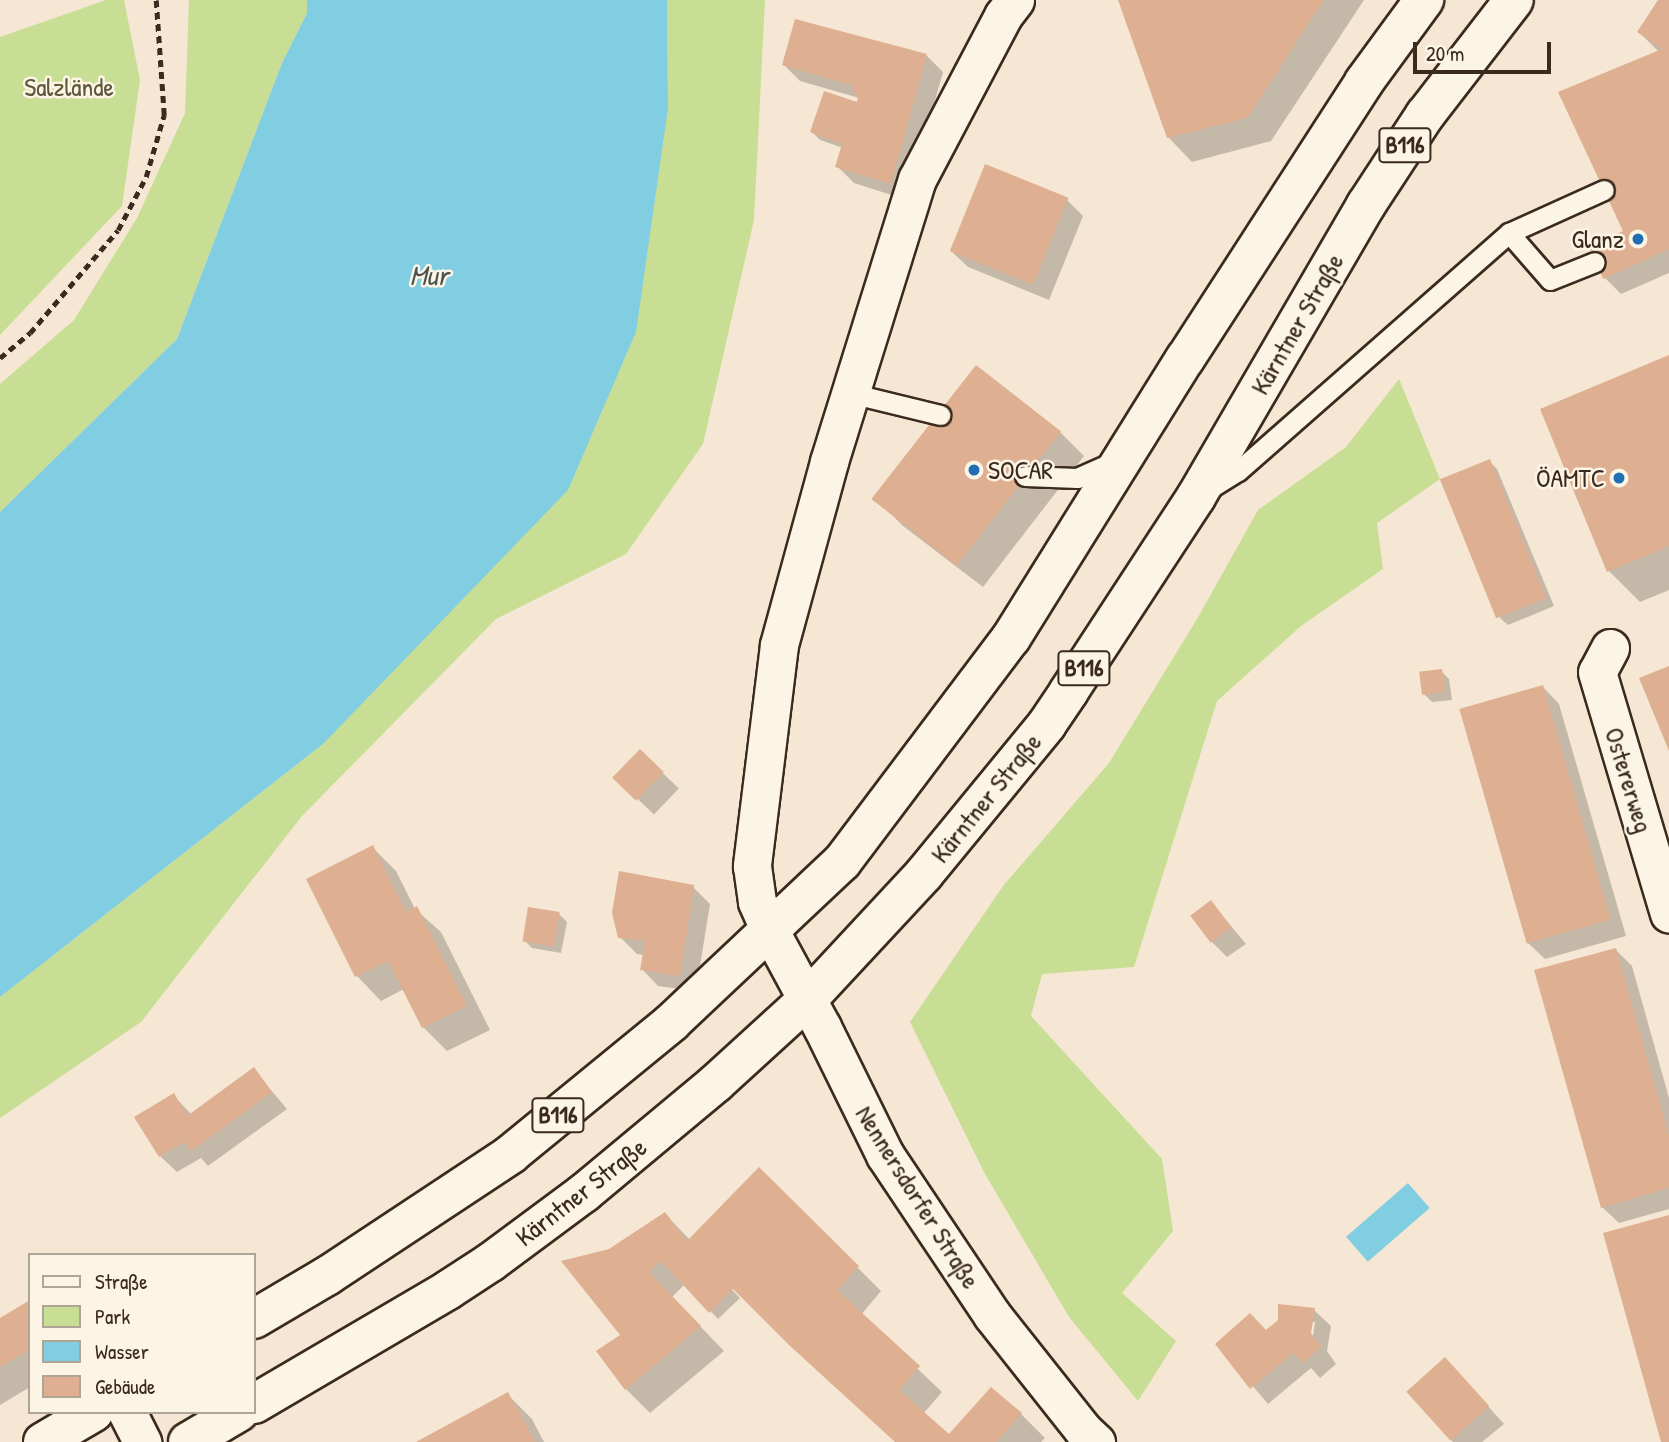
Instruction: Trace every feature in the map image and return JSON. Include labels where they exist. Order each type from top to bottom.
[{"type":"main road","name":"B116","points":[[256,1318],[327,1276],[511,1154],[672,1022],[842,862],[1011,638],[1185,359],[1364,82],[1424,0]]},
{"type":"main road","name":"Kärntner Straße","points":[[256,1403],[491,1262],[593,1185],[716,1083],[807,1000],[924,874],[1047,724],[1196,496],[1366,205],[1425,115],[1514,0]]},
{"type":"main road","points":[[43,1442],[91,1414]]},
{"type":"main road","points":[[188,1442],[236,1414]]},
{"type":"street","points":[[770,932],[757,902],[752,866],[779,645],[850,393],[917,179],[1003,16],[1016,0]]},
{"type":"street","name":"Ostererweg","points":[[1610,648],[1597,672],[1669,914]]},
{"type":"street","name":"Nennersdorfer Straße","points":[[770,932],[885,1155],[992,1315],[1083,1430],[1096,1442]]},
{"type":"street","points":[[128,1414],[142,1442]]},
{"type":"lane","points":[[1196,496],[1238,471],[1509,233],[1604,190]]},
{"type":"lane","points":[[1509,233],[1550,280],[1595,262]]},
{"type":"lane","points":[[850,393],[940,415]]},
{"type":"lane","points":[[1025,476],[1077,478],[1126,457]]},
{"type":"path","points":[[0,358],[30,333],[118,230],[146,177],[164,115],[156,0]]},
{"type":"green space","name":"Salzlände","points":[[106,0],[124,0],[140,80],[122,206],[0,335],[0,37]]},
{"type":"green space","points":[[189,0],[307,0],[307,13],[282,63],[177,339],[0,512],[0,384],[74,320],[137,218],[185,113]]},
{"type":"green space","points":[[667,0],[765,0],[754,220],[703,444],[626,554],[496,619],[302,816],[141,1022],[0,1118],[0,997],[323,744],[668,108]]},
{"type":"green space","points":[[1399,379],[1440,479],[1377,523],[1383,569],[1301,626],[1217,701],[1134,967],[1042,974],[1031,1016],[1162,1159],[1173,1231],[1122,1293],[1176,1341],[1138,1401],[1069,1317],[985,1174],[910,1022],[1003,886],[1109,763],[1197,619],[1258,510],[1346,447]]},
{"type":"water","name":"Mur","points":[[307,0],[667,0],[668,108],[636,332],[568,490],[323,744],[0,997],[0,512],[177,339],[282,63],[307,13]]},
{"type":"water","points":[[1408,1183],[1430,1208],[1368,1262],[1346,1237]]},
{"type":"building","points":[[1118,0],[1324,0],[1247,118],[1167,138]]},
{"type":"building","points":[[1658,0],[1669,0],[1669,249],[1603,279],[1589,246],[1623,231],[1558,92],[1662,49],[1637,32]]},
{"type":"building","points":[[795,19],[927,54],[891,184],[835,167],[842,144],[810,132],[824,91],[857,102],[858,95],[853,94],[854,86],[782,65]]},
{"type":"building","points":[[985,164],[1068,198],[1033,285],[950,251]]},
{"type":"building","name":"ÖAMTC","points":[[1669,355],[1669,546],[1607,572],[1540,409]]},
{"type":"building","points":[[976,365],[1061,431],[956,565],[871,499]]},
{"type":"building","points":[[1490,459],[1546,598],[1496,618],[1440,479]]},
{"type":"building","points":[[1669,666],[1669,751],[1639,678]]},
{"type":"building","points":[[1442,669],[1445,692],[1422,695],[1419,672]]},
{"type":"building","points":[[1543,685],[1610,920],[1527,944],[1459,709]]},
{"type":"building","points":[[640,749],[664,772],[636,801],[612,778]]},
{"type":"building","points":[[373,845],[406,912],[417,906],[467,1006],[422,1028],[388,961],[355,977],[306,879]]},
{"type":"building","points":[[619,871],[694,885],[680,976],[640,970],[645,941],[618,938],[612,913]]},
{"type":"building","points":[[1211,900],[1231,927],[1211,943],[1190,916]]},
{"type":"building","points":[[528,907],[560,912],[554,947],[523,942]]},
{"type":"building","points":[[1616,948],[1669,1136],[1669,1188],[1601,1208],[1534,970]]},
{"type":"building","points":[[254,1067],[272,1092],[191,1151],[184,1142],[159,1157],[134,1117],[174,1093],[187,1116]]},
{"type":"building","points":[[759,1167],[859,1266],[837,1290],[920,1366],[899,1390],[949,1434],[991,1387],[1022,1413],[996,1442],[895,1442],[788,1344],[733,1289],[709,1313],[661,1261],[649,1272],[701,1326],[625,1390],[596,1351],[620,1335],[561,1261],[609,1249],[665,1212],[687,1241]]},
{"type":"building","points":[[1669,1215],[1669,1442],[1661,1442],[1603,1233]]},
{"type":"building","points":[[28,1301],[28,1350],[0,1367],[0,1318]]},
{"type":"building","points":[[1278,1304],[1315,1308],[1311,1333],[1321,1347],[1303,1363],[1293,1353],[1250,1389],[1215,1344],[1250,1313],[1266,1330],[1278,1320]]},
{"type":"building","points":[[1445,1357],[1489,1406],[1451,1441],[1406,1392]]},
{"type":"building","points":[[508,1392],[535,1442],[416,1442]]},
{"type":"place","name":"Glanz","points":[[1638,239]]},
{"type":"place","name":"SOCAR","points":[[974,470]]},
{"type":"place","name":"ÖAMTC","points":[[1619,478]]}]
